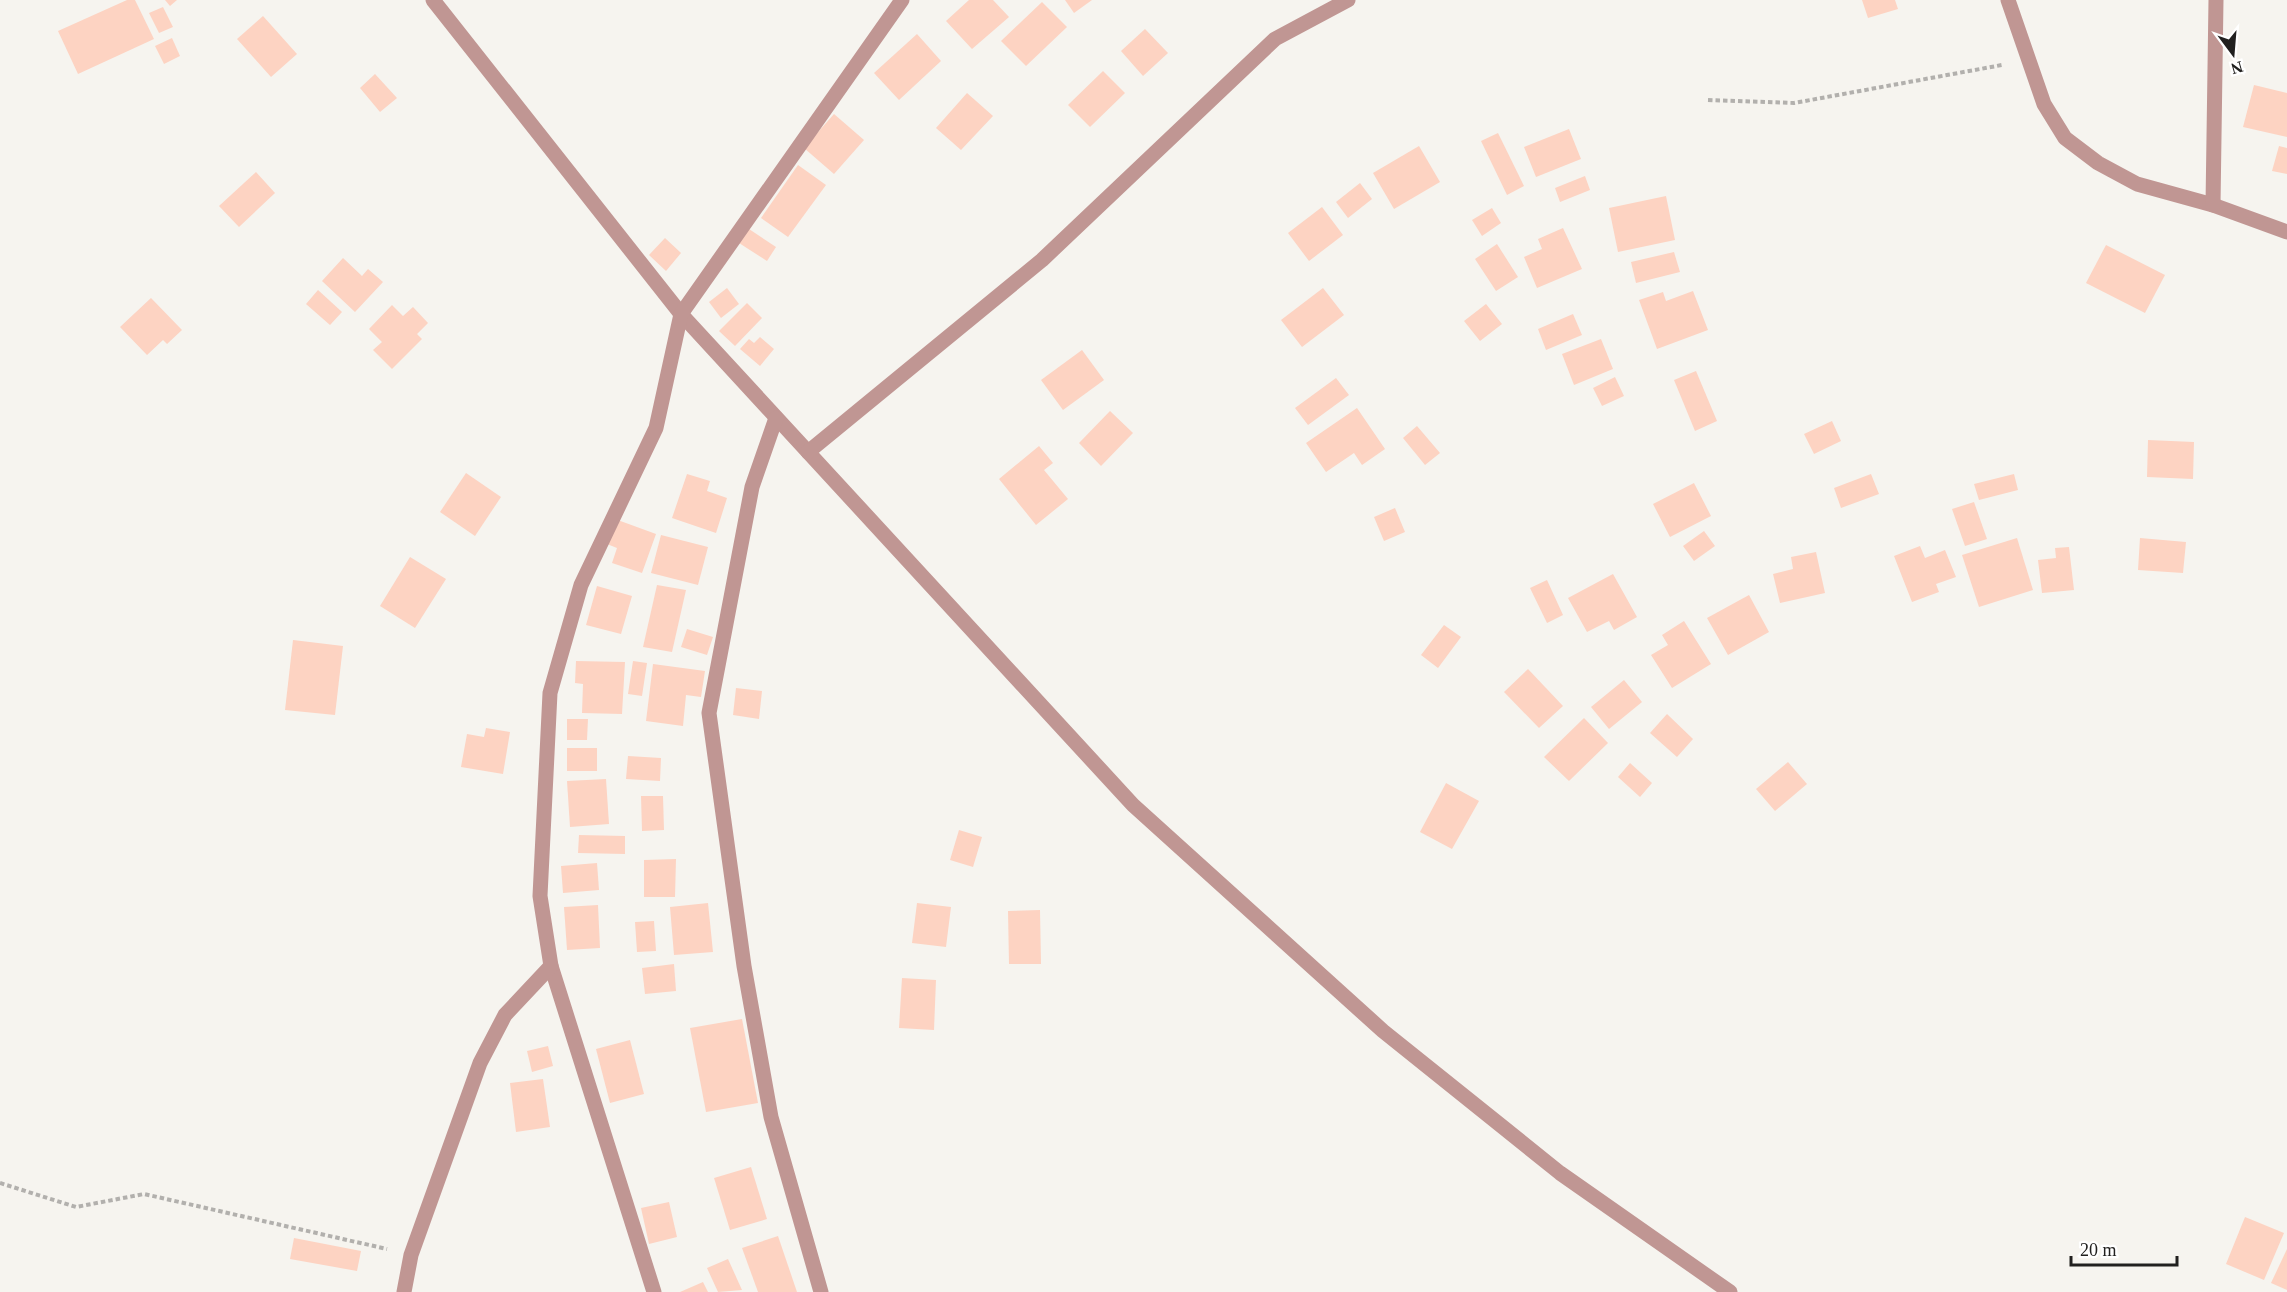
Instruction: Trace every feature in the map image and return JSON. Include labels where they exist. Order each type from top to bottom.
[{"type":"street","points":[[433,0],[681,314],[1141,813],[1383,1031],[1560,1173],[1730,1292]]},
{"type":"street","points":[[654,1292],[551,966],[540,896],[550,693],[581,585],[656,428],[681,314],[902,0]]},
{"type":"street","points":[[808,452],[1042,260],[1275,39],[1348,0]]},
{"type":"street","points":[[2008,0],[2044,104],[2065,138],[2098,163],[2137,184],[2212,205],[2287,232]]},
{"type":"street","points":[[2212,205],[2216,0]]},
{"type":"street","points":[[776,418],[752,487],[709,713],[744,966],[771,1117],[821,1292]]},
{"type":"street","points":[[404,1292],[411,1255],[480,1063],[506,1015],[551,966]]},
{"type":"path","points":[[1708,100],[1794,103],[2030,60]]},
{"type":"path","points":[[0,1183],[76,1207],[144,1194],[411,1255]]},
{"type":"building","points":[[127,0],[135,0],[154,39],[78,74],[58,31]]},
{"type":"building","points":[[165,0],[177,0],[170,6]]},
{"type":"building","points":[[969,0],[993,0],[1009,17],[972,49],[946,21]]},
{"type":"building","points":[[1065,0],[1092,0],[1074,13]]},
{"type":"building","points":[[1862,0],[1895,0],[1898,9],[1868,18]]},
{"type":"building","points":[[1042,2],[1067,27],[1026,66],[1001,41]]},
{"type":"building","points":[[163,7],[173,27],[159,33],[149,13]]},
{"type":"building","points":[[263,16],[297,54],[271,77],[237,39]]},
{"type":"building","points":[[1145,29],[1168,53],[1143,76],[1121,51]]},
{"type":"building","points":[[917,34],[941,61],[899,100],[874,73]]},
{"type":"building","points":[[172,38],[180,56],[164,64],[155,46]]},
{"type":"building","points":[[1103,71],[1125,93],[1090,127],[1068,105]]},
{"type":"building","points":[[375,74],[397,98],[380,112],[360,88]]},
{"type":"building","points":[[2254,85],[2287,93],[2287,137],[2243,127]]},
{"type":"building","points":[[967,93],[993,116],[961,150],[936,128]]},
{"type":"building","points":[[834,114],[864,140],[834,174],[804,148]]},
{"type":"building","points":[[1569,129],[1581,159],[1536,177],[1524,147]]},
{"type":"building","points":[[1498,133],[1524,186],[1507,195],[1481,141]]},
{"type":"building","points":[[1419,146],[1440,182],[1394,209],[1373,173]]},
{"type":"building","points":[[2279,146],[2287,148],[2287,174],[2272,171]]},
{"type":"building","points":[[798,165],[826,185],[788,237],[761,218]]},
{"type":"building","points":[[256,172],[275,193],[239,227],[219,206]]},
{"type":"building","points":[[1585,176],[1590,190],[1560,202],[1555,188]]},
{"type":"building","points":[[1360,183],[1372,199],[1348,218],[1336,202]]},
{"type":"building","points":[[1666,196],[1675,240],[1618,252],[1609,208]]},
{"type":"building","points":[[1322,207],[1343,235],[1309,261],[1288,233]]},
{"type":"building","points":[[1492,208],[1501,223],[1482,236],[1472,220]]},
{"type":"building","points":[[1563,228],[1582,269],[1537,288],[1524,257],[1542,249],[1538,239]]},
{"type":"building","points":[[749,229],[776,247],[767,261],[739,243]]},
{"type":"building","points":[[665,238],[681,253],[666,271],[649,255]]},
{"type":"building","points":[[1497,244],[1518,277],[1496,291],[1475,259]]},
{"type":"building","points":[[2106,245],[2165,275],[2145,313],[2086,283]]},
{"type":"building","points":[[1674,252],[1680,272],[1636,283],[1631,262]]},
{"type":"building","points":[[343,258],[362,276],[368,269],[383,282],[355,312],[322,281]]},
{"type":"building","points":[[727,288],[739,304],[721,318],[709,302]]},
{"type":"building","points":[[1323,288],[1344,315],[1302,347],[1281,320]]},
{"type":"building","points":[[318,290],[342,312],[330,325],[306,304]]},
{"type":"building","points":[[1693,291],[1708,330],[1657,349],[1639,300],[1663,292],[1666,301]]},
{"type":"building","points":[[151,298],[182,330],[167,344],[163,340],[147,355],[120,327]]},
{"type":"building","points":[[747,303],[762,318],[735,346],[719,331]]},
{"type":"building","points":[[1486,304],[1502,324],[1480,341],[1464,321]]},
{"type":"building","points":[[392,305],[403,316],[413,307],[428,323],[417,334],[422,339],[392,369],[373,350],[382,342],[369,329]]},
{"type":"building","points":[[1573,314],[1582,335],[1546,350],[1538,329]]},
{"type":"building","points":[[760,337],[774,349],[760,366],[740,349],[749,339],[754,343]]},
{"type":"building","points":[[1601,339],[1613,369],[1574,385],[1562,354]]},
{"type":"building","points":[[1082,350],[1104,380],[1063,410],[1041,380]]},
{"type":"building","points":[[1696,371],[1717,421],[1695,431],[1674,380]]},
{"type":"building","points":[[1615,377],[1624,396],[1602,406],[1593,388]]},
{"type":"building","points":[[1336,378],[1349,395],[1308,425],[1295,408]]},
{"type":"building","points":[[1357,408],[1385,449],[1362,465],[1354,453],[1326,472],[1306,443]]},
{"type":"building","points":[[1110,411],[1133,433],[1101,466],[1079,443]]},
{"type":"building","points":[[1832,421],[1841,441],[1814,454],[1804,434]]},
{"type":"building","points":[[1417,426],[1440,453],[1425,465],[1403,438]]},
{"type":"building","points":[[2148,440],[2194,442],[2193,479],[2147,477]]},
{"type":"building","points":[[1039,446],[1053,463],[1044,470],[1068,499],[1036,525],[999,479]]},
{"type":"building","points":[[466,473],[501,497],[475,536],[440,512]]},
{"type":"building","points":[[687,474],[710,481],[707,491],[727,498],[716,533],[672,518]]},
{"type":"building","points":[[1871,474],[1879,494],[1841,508],[1834,488]]},
{"type":"building","points":[[2014,474],[2018,490],[1979,500],[1974,484]]},
{"type":"building","points":[[1694,483],[1711,516],[1670,537],[1653,504]]},
{"type":"building","points":[[1974,502],[1987,539],[1965,546],[1952,509]]},
{"type":"building","points":[[1395,508],[1405,532],[1384,541],[1374,517]]},
{"type":"building","points":[[615,519],[656,534],[642,573],[612,563],[617,548],[607,544]]},
{"type":"building","points":[[1704,531],[1715,546],[1694,561],[1683,546]]},
{"type":"building","points":[[661,535],[708,547],[698,585],[651,573]]},
{"type":"building","points":[[2017,538],[2033,590],[1979,607],[1962,555]]},
{"type":"building","points":[[2140,538],[2186,542],[2183,573],[2138,570]]},
{"type":"building","points":[[1920,546],[1925,558],[1945,550],[1956,577],[1936,584],[1939,592],[1912,602],[1894,556]]},
{"type":"building","points":[[2069,547],[2074,590],[2042,593],[2038,560],[2056,558],[2055,548]]},
{"type":"building","points":[[1816,552],[1825,593],[1780,603],[1773,574],[1793,569],[1791,557]]},
{"type":"building","points":[[410,557],[446,579],[415,628],[380,606]]},
{"type":"building","points":[[1613,574],[1637,617],[1614,630],[1609,621],[1587,632],[1568,598]]},
{"type":"building","points":[[1547,580],[1563,615],[1547,623],[1530,588]]},
{"type":"building","points":[[657,585],[686,590],[672,652],[643,647]]},
{"type":"building","points":[[597,586],[632,596],[621,634],[586,625]]},
{"type":"building","points":[[1749,595],[1769,632],[1728,655],[1707,618]]},
{"type":"building","points":[[1684,621],[1711,664],[1672,688],[1651,655],[1668,645],[1662,635]]},
{"type":"building","points":[[1444,625],[1461,637],[1438,668],[1421,655]]},
{"type":"building","points":[[687,629],[713,637],[707,655],[681,647]]},
{"type":"building","points":[[293,640],[343,646],[335,715],[285,710]]},
{"type":"building","points":[[576,661],[625,662],[622,714],[582,713],[583,684],[575,683]]},
{"type":"building","points":[[633,661],[647,663],[642,696],[628,694]]},
{"type":"building","points":[[653,664],[705,671],[701,697],[686,695],[683,726],[646,721]]},
{"type":"building","points":[[1528,669],[1563,706],[1539,728],[1504,692]]},
{"type":"building","points":[[1624,680],[1642,702],[1609,729],[1591,707]]},
{"type":"building","points":[[736,688],[762,691],[759,719],[733,715]]},
{"type":"building","points":[[1667,714],[1693,739],[1677,757],[1650,733]]},
{"type":"building","points":[[1584,718],[1608,743],[1569,781],[1544,757]]},
{"type":"building","points":[[567,719],[588,719],[587,740],[567,740]]},
{"type":"building","points":[[486,728],[510,732],[503,774],[461,767],[467,734],[484,737]]},
{"type":"building","points":[[567,748],[597,748],[597,771],[567,771]]},
{"type":"building","points":[[628,756],[661,758],[660,781],[626,779]]},
{"type":"building","points":[[1788,762],[1807,784],[1775,811],[1756,789]]},
{"type":"building","points":[[1630,763],[1652,783],[1640,797],[1618,777]]},
{"type":"building","points":[[606,779],[609,824],[570,827],[567,781]]},
{"type":"building","points":[[1446,783],[1479,801],[1452,849],[1420,832]]},
{"type":"building","points":[[641,796],[663,796],[664,830],[642,831]]},
{"type":"building","points":[[959,830],[982,837],[973,867],[950,860]]},
{"type":"building","points":[[579,835],[625,836],[625,854],[578,853]]},
{"type":"building","points":[[676,859],[675,897],[644,897],[644,860]]},
{"type":"building","points":[[597,863],[599,890],[563,893],[561,866]]},
{"type":"building","points":[[708,903],[713,952],[674,955],[670,907]]},
{"type":"building","points":[[917,903],[951,907],[946,947],[912,943]]},
{"type":"building","points":[[598,905],[600,948],[567,950],[564,907]]},
{"type":"building","points":[[1040,910],[1041,964],[1009,964],[1008,911]]},
{"type":"building","points":[[654,921],[656,951],[637,952],[635,922]]},
{"type":"building","points":[[674,964],[676,991],[645,994],[642,968]]},
{"type":"building","points":[[902,978],[936,980],[934,1030],[899,1028]]},
{"type":"building","points":[[742,1019],[758,1103],[706,1112],[690,1028]]},
{"type":"building","points":[[630,1040],[644,1094],[610,1103],[596,1049]]},
{"type":"building","points":[[548,1046],[553,1066],[532,1072],[527,1051]]},
{"type":"building","points":[[543,1079],[550,1127],[516,1132],[510,1083]]},
{"type":"building","points":[[751,1167],[767,1219],[730,1230],[714,1178]]},
{"type":"building","points":[[669,1202],[677,1237],[649,1244],[641,1208]]},
{"type":"building","points":[[2245,1217],[2284,1233],[2264,1280],[2226,1264]]},
{"type":"building","points":[[778,1236],[797,1292],[758,1292],[742,1248]]},
{"type":"building","points":[[294,1238],[361,1251],[357,1271],[290,1259]]},
{"type":"building","points":[[2287,1249],[2287,1290],[2271,1283]]},
{"type":"building","points":[[728,1259],[742,1290],[718,1292],[707,1268]]},
{"type":"building","points":[[703,1282],[708,1292],[680,1292]]}]
